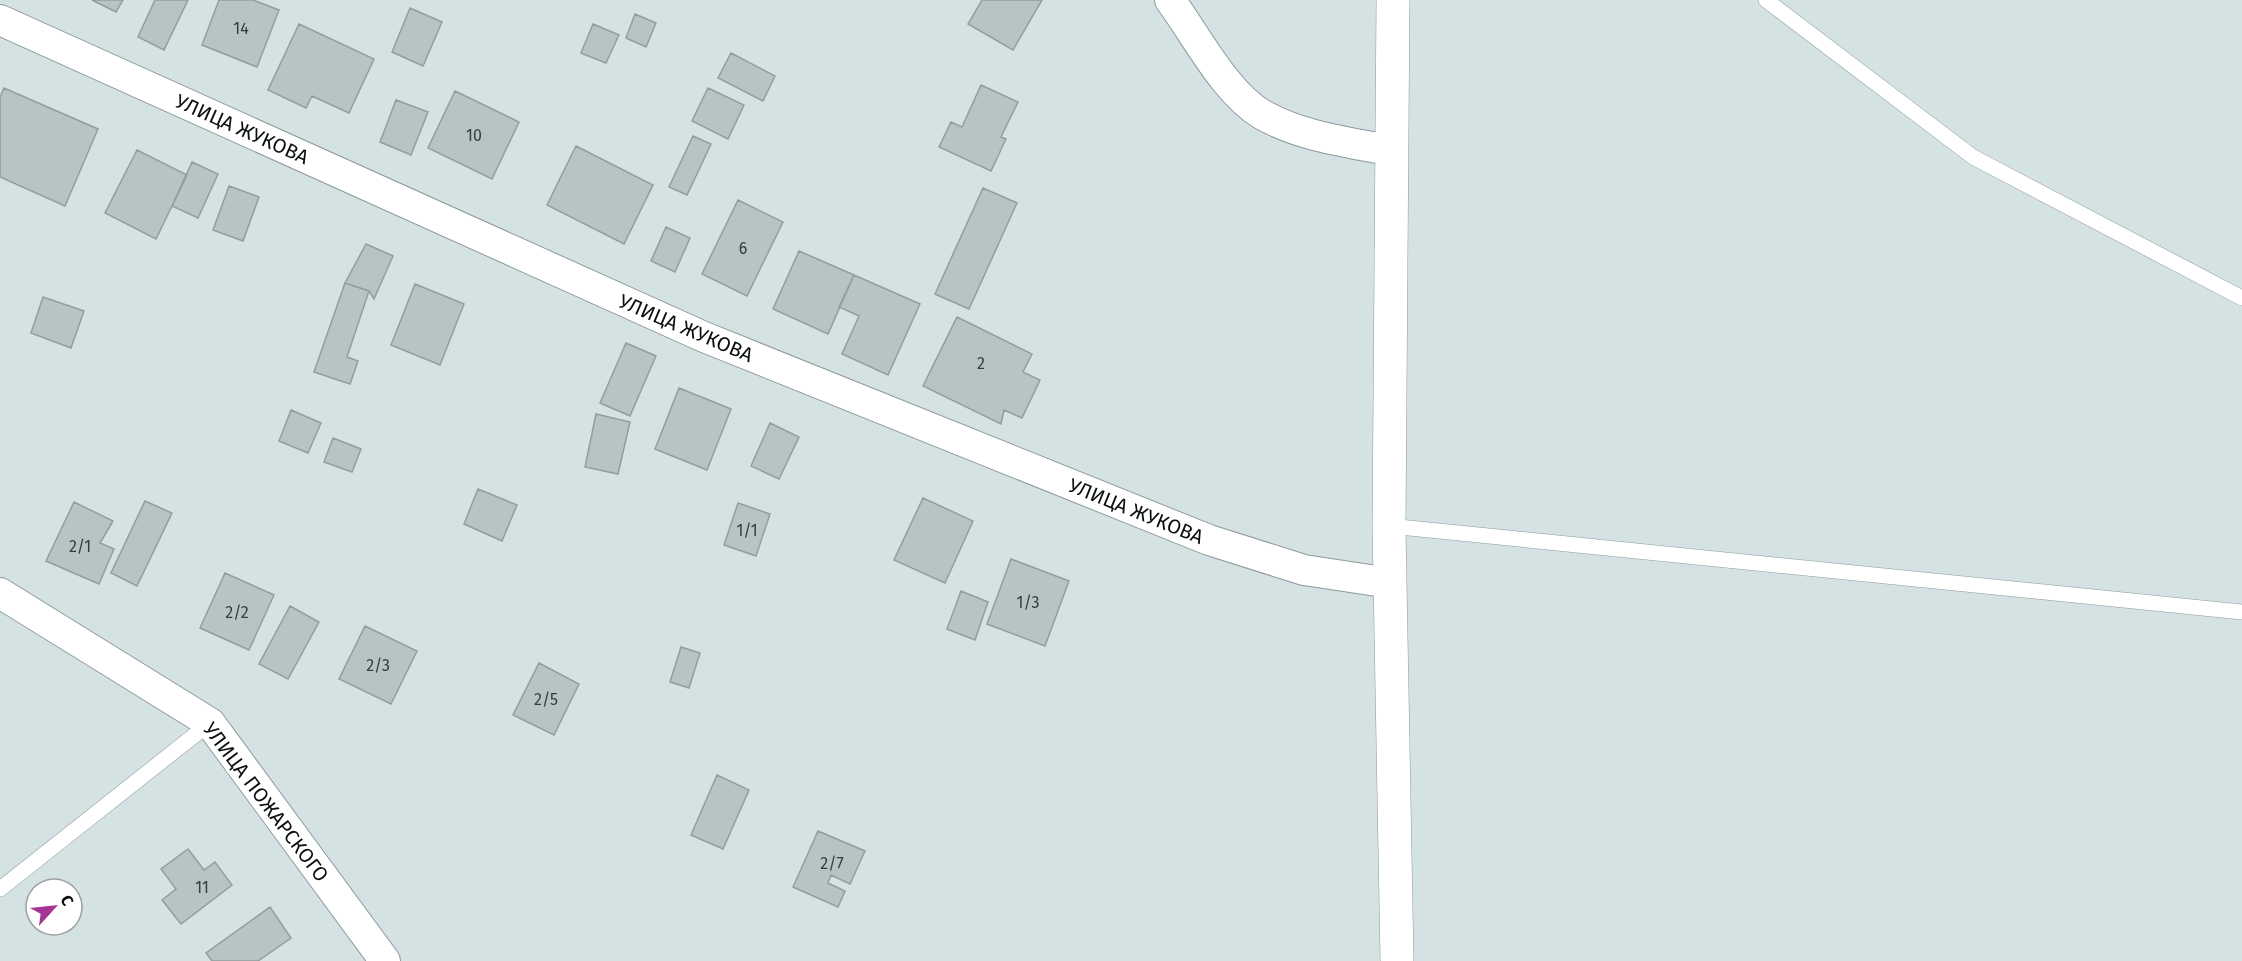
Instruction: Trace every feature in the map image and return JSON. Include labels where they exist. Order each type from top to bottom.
[{"type":"street","points":[[1170,0],[1229,85],[1261,114],[1298,131],[1392,151]]},
{"type":"street","points":[[1393,0],[1389,526],[1397,961]]},
{"type":"street","name":"УЛИЦА ЖУКОВА","points":[[0,20],[704,337],[1209,540],[1304,570],[1390,583]]},
{"type":"street","name":"УЛИЦА ПОЖАРСКОГО","points":[[0,593],[210,723],[385,961]]},
{"type":"lane","points":[[1766,0],[1973,157],[2242,298]]},
{"type":"lane","points":[[1389,526],[2242,612]]},
{"type":"lane","points":[[0,889],[210,723]]},
{"type":"building","points":[[92,0],[123,0],[116,12]]},
{"type":"building","points":[[155,0],[188,0],[164,50],[138,37]]},
{"type":"building","points":[[219,0],[253,0],[279,10],[257,67],[202,45]]},
{"type":"building","points":[[982,0],[1042,0],[1013,50],[968,24]]},
{"type":"building","points":[[410,8],[442,22],[423,66],[392,52]]},
{"type":"building","points":[[635,14],[656,23],[646,47],[626,38]]},
{"type":"building","points":[[299,24],[374,59],[349,113],[312,96],[306,108],[268,90]]},
{"type":"building","points":[[593,24],[619,35],[606,63],[581,53]]},
{"type":"building","points":[[731,53],[775,76],[763,101],[718,78]]},
{"type":"building","points":[[981,85],[1018,102],[1001,137],[1006,139],[991,171],[939,147],[951,122],[962,127]]},
{"type":"building","points":[[4,88],[98,129],[65,206],[0,177],[0,97]]},
{"type":"building","points":[[708,88],[744,105],[728,139],[692,121]]},
{"type":"building","points":[[455,91],[519,122],[492,179],[428,148]]},
{"type":"building","points":[[396,100],[428,112],[411,155],[380,142]]},
{"type":"building","points":[[693,136],[711,144],[687,195],[669,187]]},
{"type":"building","points":[[576,146],[653,185],[624,244],[547,205]]},
{"type":"building","points":[[137,150],[187,175],[156,239],[105,213]]},
{"type":"building","points":[[192,162],[218,174],[198,218],[172,206]]},
{"type":"building","points":[[229,186],[259,197],[243,241],[213,230]]},
{"type":"building","points":[[983,188],[1017,203],[969,309],[935,294]]},
{"type":"building","points":[[738,200],[783,222],[747,296],[702,274]]},
{"type":"building","points":[[666,227],[690,238],[675,272],[651,261]]},
{"type":"building","points":[[366,244],[393,256],[374,299],[369,291],[345,283]]},
{"type":"building","points":[[799,251],[854,275],[828,334],[773,309]]},
{"type":"building","points":[[854,275],[920,304],[888,375],[842,354],[859,316],[839,307]]},
{"type":"building","points":[[345,283],[369,291],[347,357],[358,361],[350,384],[314,372]]},
{"type":"building","points":[[415,284],[464,304],[440,365],[391,345]]},
{"type":"building","points":[[43,297],[84,311],[71,348],[31,333]]},
{"type":"building","points":[[957,317],[1032,354],[1023,372],[1040,380],[1022,418],[1004,410],[1001,424],[923,386]]},
{"type":"building","points":[[626,343],[656,356],[630,416],[600,403]]},
{"type":"building","points":[[679,388],[731,409],[707,470],[655,449]]},
{"type":"building","points":[[291,410],[321,423],[308,453],[279,441]]},
{"type":"building","points":[[596,414],[630,422],[618,474],[585,467]]},
{"type":"building","points":[[770,423],[799,437],[779,479],[751,466]]},
{"type":"building","points":[[333,438],[361,449],[352,472],[324,462]]},
{"type":"building","points":[[478,489],[517,505],[502,541],[464,524]]},
{"type":"building","points":[[923,498],[973,521],[945,583],[894,560]]},
{"type":"building","points":[[145,501],[172,513],[137,586],[111,573]]},
{"type":"building","points":[[74,502],[113,521],[100,543],[114,549],[99,584],[46,561]]},
{"type":"building","points":[[738,503],[770,514],[756,556],[724,545]]},
{"type":"building","points":[[1011,559],[1069,581],[1045,646],[987,624]]},
{"type":"building","points":[[225,573],[274,595],[249,650],[200,628]]},
{"type":"building","points":[[961,591],[988,602],[975,640],[947,629]]},
{"type":"building","points":[[290,606],[319,622],[288,679],[259,664]]},
{"type":"building","points":[[365,626],[417,651],[391,704],[339,679]]},
{"type":"building","points":[[681,647],[700,653],[689,688],[670,682]]},
{"type":"building","points":[[539,663],[579,684],[554,735],[513,715]]},
{"type":"building","points":[[717,775],[749,790],[723,849],[691,835]]},
{"type":"building","points":[[818,831],[865,851],[850,884],[831,875],[828,883],[845,891],[838,907],[793,887]]},
{"type":"building","points":[[188,849],[204,870],[215,862],[232,885],[181,924],[162,900],[176,889],[161,869]]},
{"type":"building","points":[[270,907],[291,938],[258,961],[212,961],[206,953]]}]
